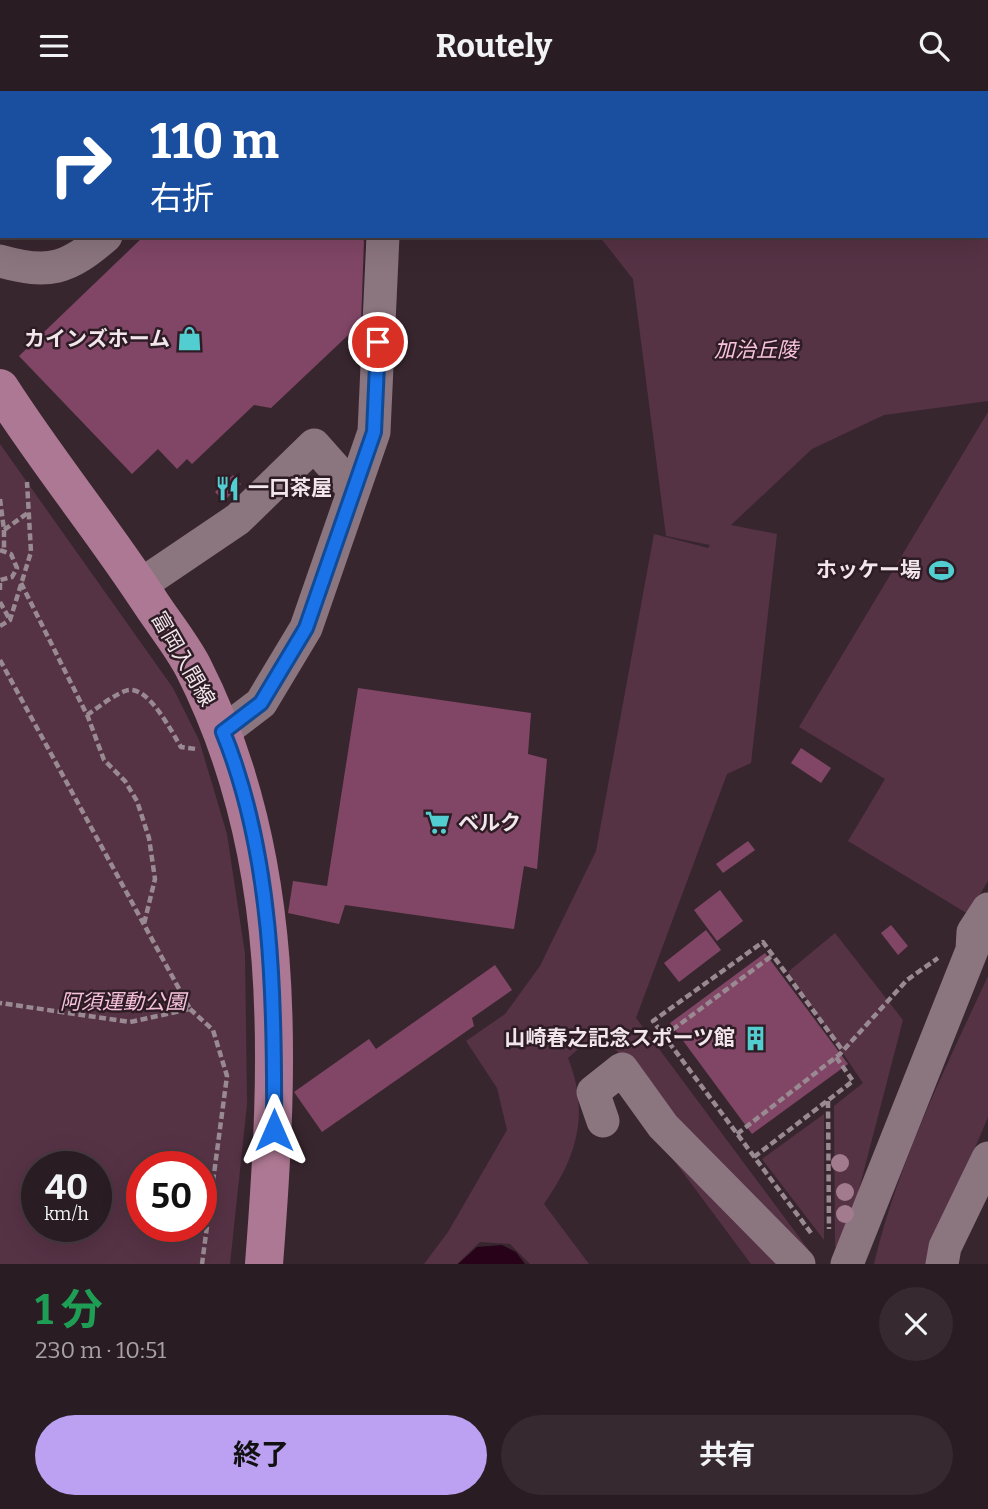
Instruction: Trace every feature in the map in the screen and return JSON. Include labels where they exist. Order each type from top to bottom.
[{"type":"main road","name":"富岡入間線","points":[[0,388],[192,665],[228,744],[247,805],[263,899],[275,1005],[274,1130],[264,1264]]},
{"type":"street","points":[[0,261],[25,268],[61,267],[82,257],[104,238]]},
{"type":"street","points":[[228,744],[261,703],[306,628],[374,432],[383,238]]},
{"type":"street","points":[[139,586],[238,519],[314,445],[353,489]]},
{"type":"street","points":[[847,1264],[972,950],[973,932],[988,909]]},
{"type":"street","points":[[603,1121],[593,1092],[622,1069],[663,1126],[806,1251]]},
{"type":"street","points":[[942,1264],[944,1247],[988,1158]]},
{"type":"path","points":[[0,626],[10,620],[31,552],[27,475]]},
{"type":"path","points":[[0,499],[4,530],[2,550],[15,558],[17,568],[12,577],[0,580],[0,590]]},
{"type":"path","points":[[4,530],[29,512]]},
{"type":"path","points":[[17,568],[26,570]]},
{"type":"path","points":[[21,583],[87,715],[104,760],[125,781],[137,801],[149,838],[155,879],[144,924]]},
{"type":"path","points":[[0,603],[10,620]]},
{"type":"path","points":[[0,660],[190,1009],[213,1030],[227,1076],[202,1264]]},
{"type":"path","points":[[87,715],[124,691],[136,689],[146,695],[181,747],[228,744]]},
{"type":"path","points":[[806,1251],[754,1157],[653,1021],[763,942],[842,1051]]},
{"type":"path","points":[[664,1036],[773,955]]},
{"type":"path","points":[[737,1133],[836,1057],[907,980]]},
{"type":"path","points":[[0,1003],[130,1021],[190,1009]]},
{"type":"path","points":[[754,1157],[853,1081],[836,1057]]},
{"type":"path","points":[[828,1101],[829,1232]]},
{"type":"green space","name":"加治丘陵","points":[[601,238],[988,238],[988,401],[884,415],[812,449],[731,525],[777,534],[751,763],[727,774],[636,1018],[808,1249],[801,1254],[666,1118],[601,1029],[568,1058],[578,1098],[577,1134],[565,1169],[544,1204],[589,1264],[530,1264],[510,1244],[480,1242],[457,1264],[424,1264],[448,1232],[507,1130],[497,1088],[466,1041],[505,1014],[540,966],[596,851],[654,534],[708,548],[710,545],[666,536],[633,279]]},
{"type":"green space","name":"ホッケー場","points":[[988,412],[988,881],[968,914],[848,841],[885,779],[799,727]]},
{"type":"green space","name":"阿須運動公園","points":[[0,444],[173,688],[199,740],[227,834],[245,954],[247,1104],[230,1264],[0,1264]]},
{"type":"green space","points":[[835,933],[903,1020],[844,1247],[835,1247],[834,1106],[863,1083],[788,972]]},
{"type":"green space","points":[[988,976],[988,1117],[926,1264],[874,1264],[909,1153]]},
{"type":"green space","points":[[824,1114],[824,1240],[762,1159]]},
{"type":"green space","points":[[658,1139],[782,1264],[751,1264]]},
{"type":"shaded area","points":[[502,1245],[516,1252],[525,1264],[458,1264],[477,1247]]},
{"type":"building","name":"カインズホーム","points":[[142,238],[362,238],[364,241],[361,323],[271,408],[254,405],[192,464],[187,459],[177,469],[158,449],[132,474],[19,356]]},
{"type":"building","name":"一口茶屋","points":[[233,475],[241,484],[224,501],[215,492]]},
{"type":"building","name":"ベルク","points":[[358,688],[531,713],[528,754],[547,759],[537,869],[524,866],[514,929],[345,905],[339,924],[288,913],[293,881],[327,886]]},
{"type":"building","points":[[801,748],[831,768],[821,783],[791,763]]},
{"type":"building","points":[[748,841],[755,850],[723,873],[716,864]]},
{"type":"building","points":[[720,890],[743,921],[717,941],[694,910]]},
{"type":"building","points":[[891,925],[908,946],[898,955],[881,933]]},
{"type":"building","points":[[706,930],[721,950],[679,982],[664,963]]},
{"type":"building","name":"山崎春之記念スポーツ館","points":[[765,953],[848,1064],[752,1134],[670,1023]]},
{"type":"building","points":[[495,965],[512,990],[472,1018],[474,1026],[322,1132],[294,1092],[369,1039],[376,1049]]},
{"type":"place","name":"カインズホーム","points":[[190,339]]},
{"type":"place","name":"一口茶屋","points":[[228,488]]},
{"type":"place","name":"ホッケー場","points":[[941,570]]},
{"type":"place","name":"ベルク","points":[[438,823]]},
{"type":"place","name":"山崎春之記念スポーツ館","points":[[755,1038]]},
{"type":"route","points":[[274,1130],[275,1005],[263,899],[247,805],[223,732],[261,703],[306,628],[318,585],[374,432],[378,342]]}]
